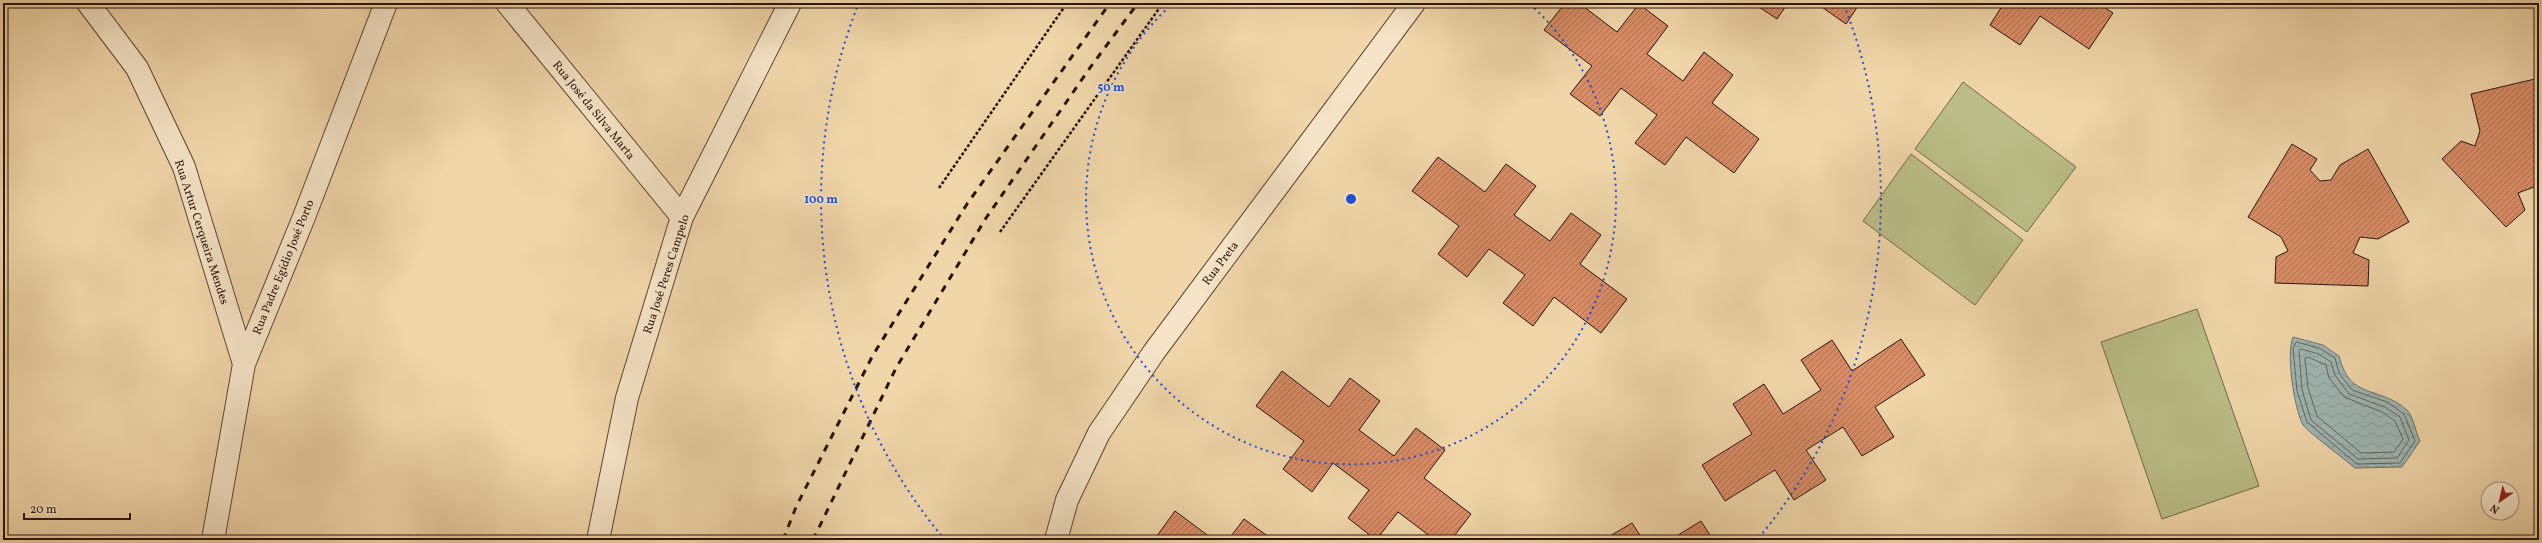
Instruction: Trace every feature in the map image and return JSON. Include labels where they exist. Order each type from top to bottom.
[{"type":"street","name":"Rua Artur Cerqueira Mendes","points":[[88,3],[138,68],[184,167],[244,364]]},
{"type":"street","name":"Rua Padre Egídio José Porto","points":[[213,540],[244,364],[307,210],[386,3]]},
{"type":"street","name":"Rua José da Silva Marta","points":[[506,3],[682,217]]},
{"type":"street","name":"Rua José Peres Campelo","points":[[598,540],[627,398],[682,217],[790,3]]},
{"type":"street","name":"Rua Preta","points":[[1056,540],[1067,500],[1098,433],[1154,352],[1414,3]]},
{"type":"path","points":[[939,188],[1067,3]]},
{"type":"path","points":[[1000,232],[1163,3]]},
{"type":"green space","points":[[1963,82],[2076,167],[2027,232],[1915,149]]},
{"type":"green space","points":[[1911,154],[2023,240],[1975,305],[1863,221]]},
{"type":"green space","points":[[2197,309],[2259,486],[2162,519],[2101,342]]},
{"type":"water","points":[[2293,337],[2323,345],[2339,356],[2344,370],[2350,380],[2358,386],[2396,402],[2407,410],[2411,416],[2420,441],[2402,467],[2355,468],[2312,434],[2303,425],[2294,394],[2292,381],[2290,356]]},
{"type":"building","points":[[1565,3],[1579,3],[1617,32],[1639,4],[1668,26],[1647,54],[1683,81],[1704,52],[1733,75],[1712,103],[1759,139],[1734,173],[1686,137],[1665,165],[1635,143],[1657,115],[1621,88],[1600,116],[1570,94],[1592,66],[1544,30]]},
{"type":"building","points":[[1753,3],[1788,3],[1777,19]]},
{"type":"building","points":[[1816,3],[1860,3],[1846,24]]},
{"type":"building","points":[[2004,3],[2098,3],[2113,13],[2089,49],[2040,16],[2020,45],[1990,25]]},
{"type":"building","points":[[2539,78],[2539,193],[2534,187],[2518,193],[2525,210],[2506,227],[2442,159],[2461,141],[2475,146],[2480,131],[2471,94]]},
{"type":"building","points":[[2292,144],[2317,159],[2310,170],[2320,181],[2331,180],[2340,165],[2368,149],[2409,222],[2378,239],[2360,237],[2353,253],[2369,260],[2368,286],[2275,283],[2276,257],[2288,251],[2281,237],[2248,217]]},
{"type":"building","points":[[1438,157],[1485,192],[1506,164],[1536,186],[1514,215],[1550,241],[1571,213],[1601,235],[1580,264],[1627,299],[1601,333],[1554,297],[1533,326],[1503,303],[1525,275],[1489,249],[1467,277],[1438,254],[1459,226],[1412,191]]},
{"type":"building","points":[[1901,339],[1925,375],[1875,407],[1894,437],[1862,456],[1843,427],[1806,450],[1826,480],[1794,500],[1775,470],[1725,501],[1702,465],[1752,434],[1733,404],[1764,384],[1783,414],[1821,390],[1801,360],[1832,340],[1852,371]]},
{"type":"building","points":[[1282,371],[1329,407],[1350,378],[1380,401],[1359,430],[1394,456],[1416,428],[1445,450],[1424,478],[1471,514],[1451,540],[1435,540],[1398,512],[1376,540],[1348,518],[1369,490],[1333,463],[1312,492],[1283,469],[1304,441],[1256,406]]},
{"type":"building","points":[[1175,511],[1214,540],[1154,540]]},
{"type":"building","points":[[1244,519],[1273,540],[1228,540]]},
{"type":"building","points":[[1701,521],[1713,540],[1670,540]]},
{"type":"building","points":[[1632,523],[1643,540],[1603,540]]},
{"type":"railway","points":[[783,540],[796,507],[873,355],[967,204],[1110,3]]},
{"type":"railway","points":[[813,540],[896,368],[986,218],[1092,65],[1138,3]]}]
